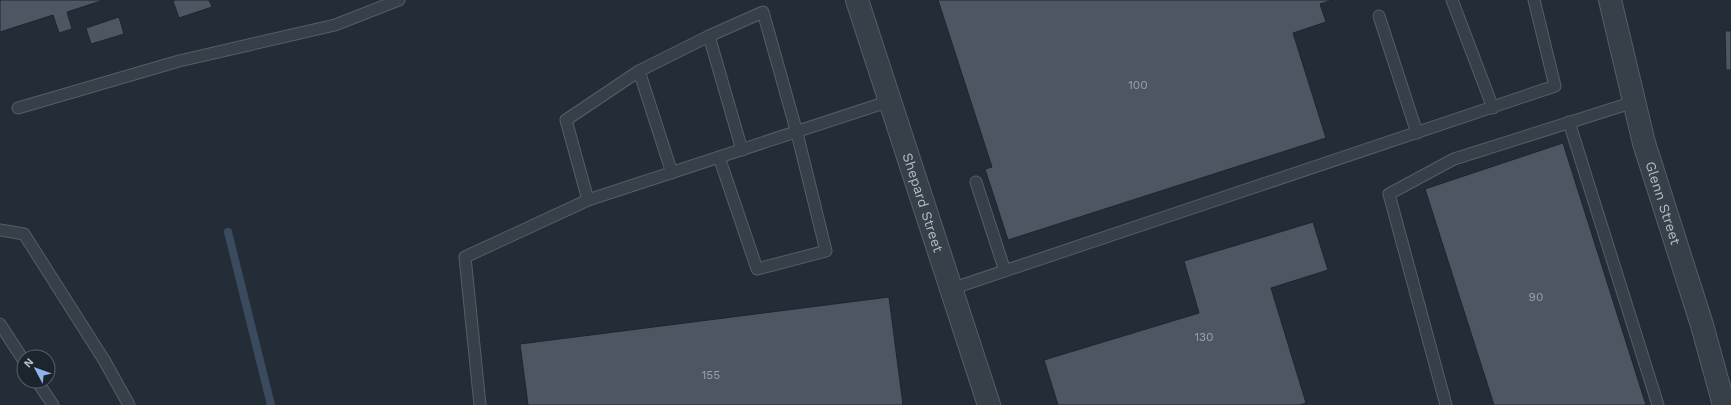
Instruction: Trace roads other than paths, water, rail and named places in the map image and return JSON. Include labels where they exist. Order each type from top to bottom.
[{"type":"street","name":"Shepard Street","points":[[857,0],[989,405]]},
{"type":"street","name":"Glenn Street","points":[[1610,0],[1644,144],[1702,325],[1724,405]]},
{"type":"lane","points":[[18,108],[179,61],[335,25],[399,0]]},
{"type":"lane","points":[[1452,0],[1492,108]]},
{"type":"lane","points":[[951,288],[1556,86],[1534,0]]},
{"type":"lane","points":[[588,200],[566,120],[639,71],[709,36],[763,12],[797,133],[826,251],[757,269],[719,157]]},
{"type":"lane","points":[[1380,16],[1417,133]]},
{"type":"lane","points":[[709,36],[742,150]]},
{"type":"lane","points":[[639,71],[672,173]]},
{"type":"lane","points":[[480,405],[465,257],[588,200],[797,133],[890,101]]},
{"type":"lane","points":[[1446,405],[1389,194],[1454,159],[1634,102]]},
{"type":"lane","points":[[1569,122],[1658,405]]},
{"type":"lane","points":[[976,182],[1005,271]]},
{"type":"lane","points":[[0,230],[24,234],[104,360],[129,405]]},
{"type":"lane","points":[[0,324],[16,349]]},
{"type":"lane","points":[[42,389],[52,405]]},
{"type":"waterway","points":[[228,232],[271,405]]}]
